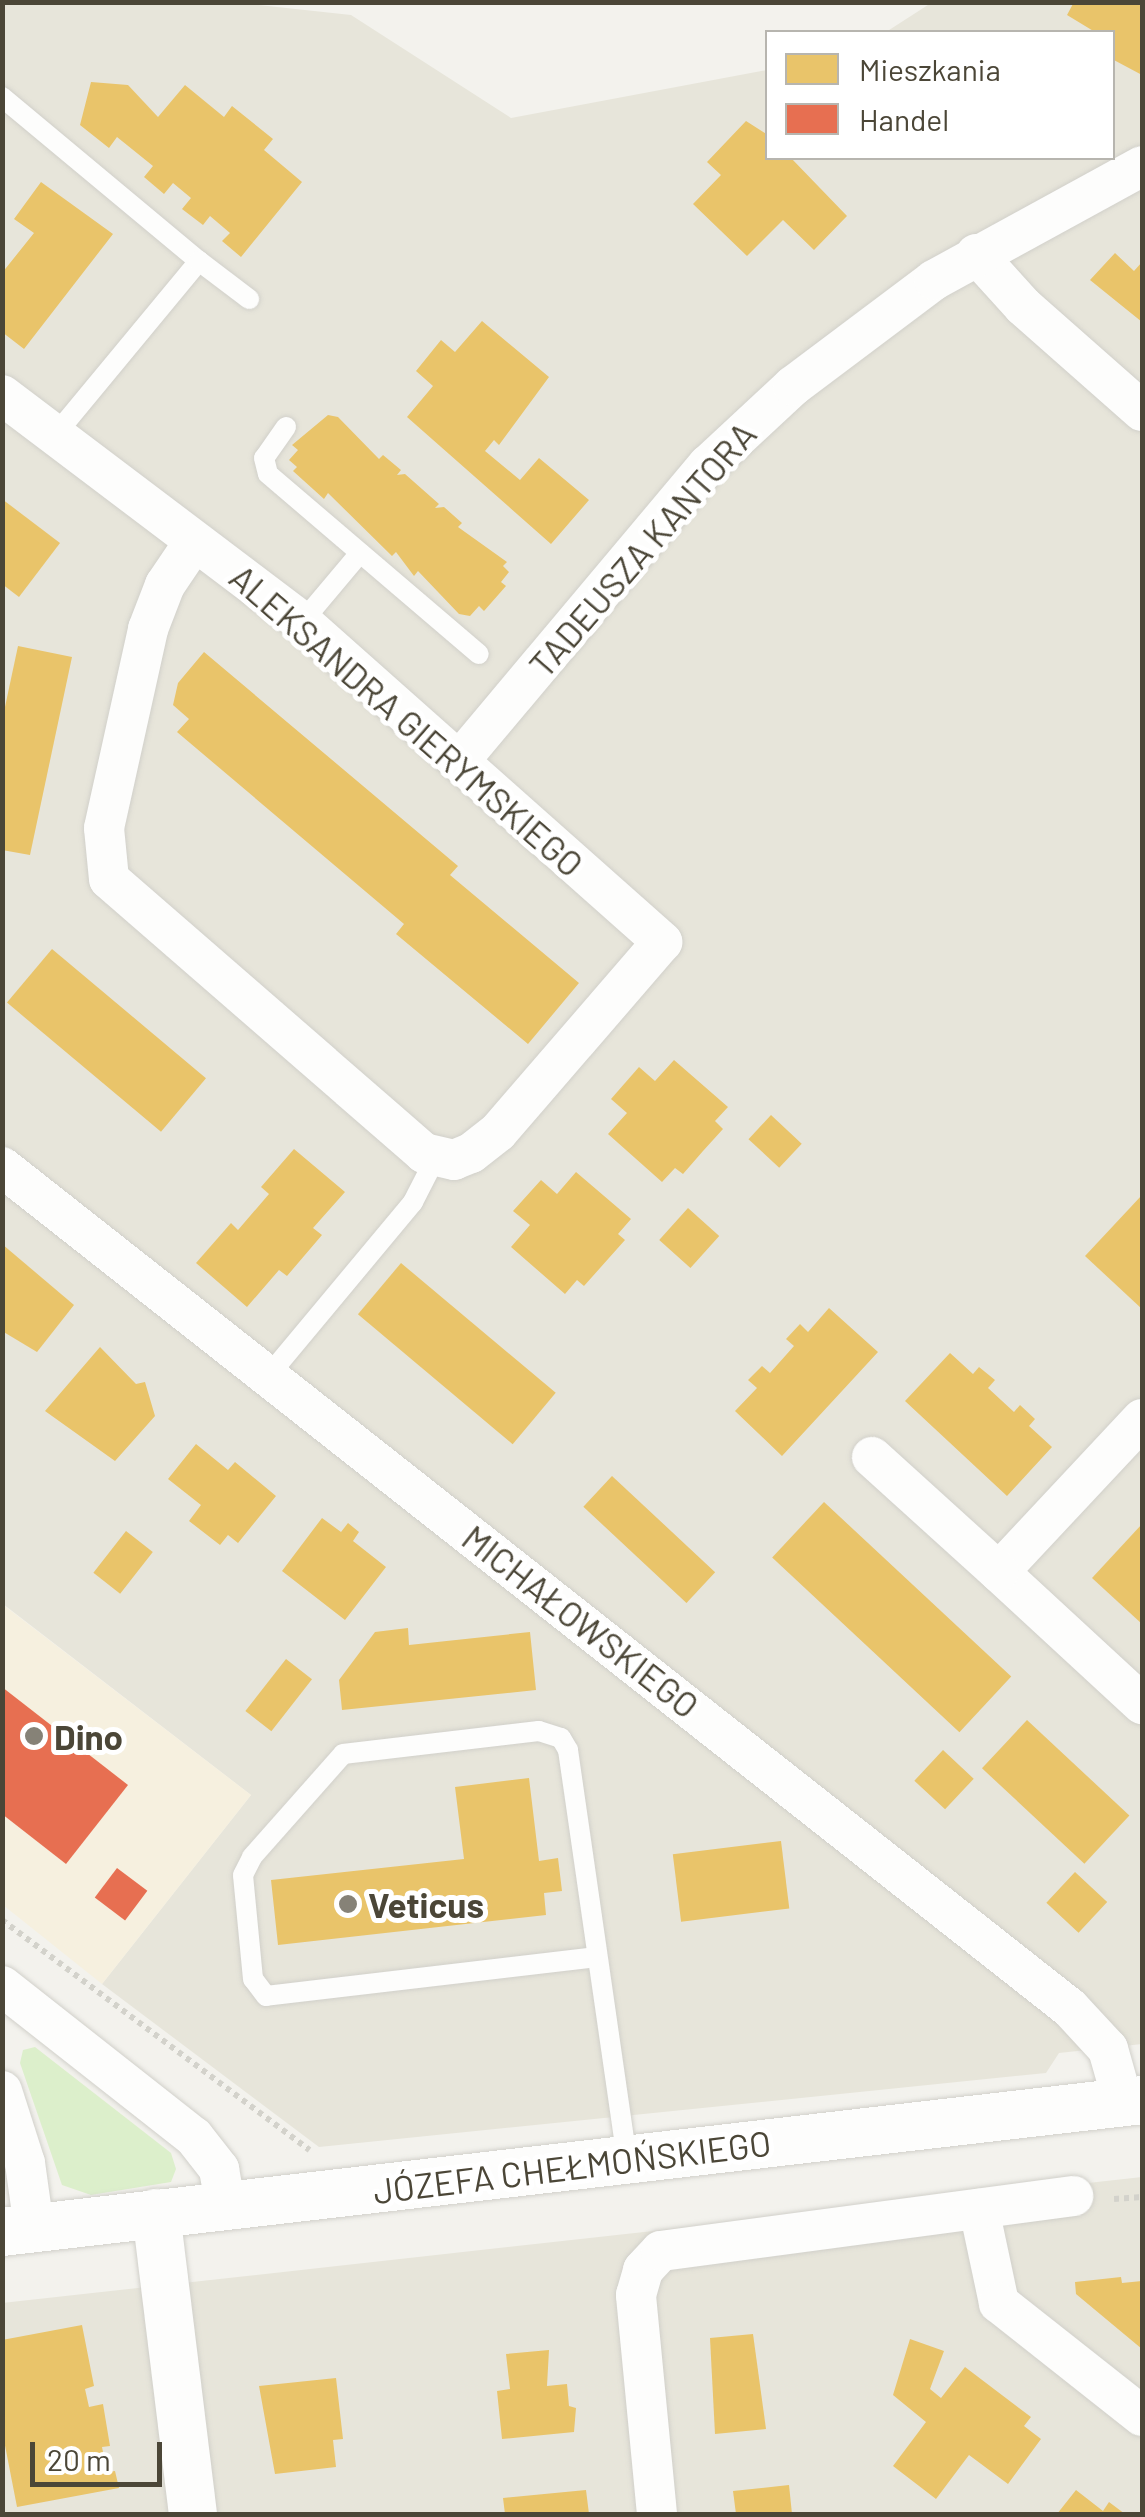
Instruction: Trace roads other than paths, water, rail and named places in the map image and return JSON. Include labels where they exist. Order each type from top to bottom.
[{"type":"street","name":"TADEUSZA KANTORA","points":[[461,758],[708,465],[884,312],[976,254],[1142,166]]},
{"type":"street","points":[[976,254],[1023,306],[1142,411]]},
{"type":"street","name":"ALEKSANDRA GIERYMSKIEGO","points":[[2,395],[302,622],[461,758],[662,942],[485,1144],[454,1160],[435,1159]]},
{"type":"street","points":[[194,542],[165,585],[148,628],[104,828],[103,866],[118,891],[435,1159]]},
{"type":"street","name":"MICHAŁOWSKIEGO","points":[[2,1168],[269,1374],[1070,2008],[1108,2049],[1133,2101]]},
{"type":"street","points":[[999,1572],[1142,1419]]},
{"type":"street","points":[[872,1457],[1142,1704]]},
{"type":"street","points":[[2,1986],[194,2137],[219,2169],[225,2204]]},
{"type":"street","points":[[2,2091],[26,2164],[18,2230]]},
{"type":"street","name":"JÓZEFA CHEŁMOŃSKIEGO","points":[[18,2230],[1133,2101]]},
{"type":"street","points":[[657,2514],[636,2295],[651,2260],[689,2242],[1073,2196]]},
{"type":"street","points":[[980,2209],[998,2303],[1142,2416]]},
{"type":"street","points":[[156,2213],[194,2514]]},
{"type":"lane","points":[[2,98],[249,299]]},
{"type":"lane","points":[[56,435],[199,261]]},
{"type":"lane","points":[[286,427],[264,458],[268,474],[479,654]]},
{"type":"lane","points":[[302,622],[360,553]]},
{"type":"lane","points":[[269,1374],[424,1186],[435,1159]]},
{"type":"lane","points":[[597,1957],[266,1996],[253,1979],[243,1875],[300,1798],[344,1754],[547,1732],[568,1750],[627,2160]]},
{"type":"place","name":"Dino","points":[[34,1736]]},
{"type":"place","name":"Veticus","points":[[348,1904]]}]
